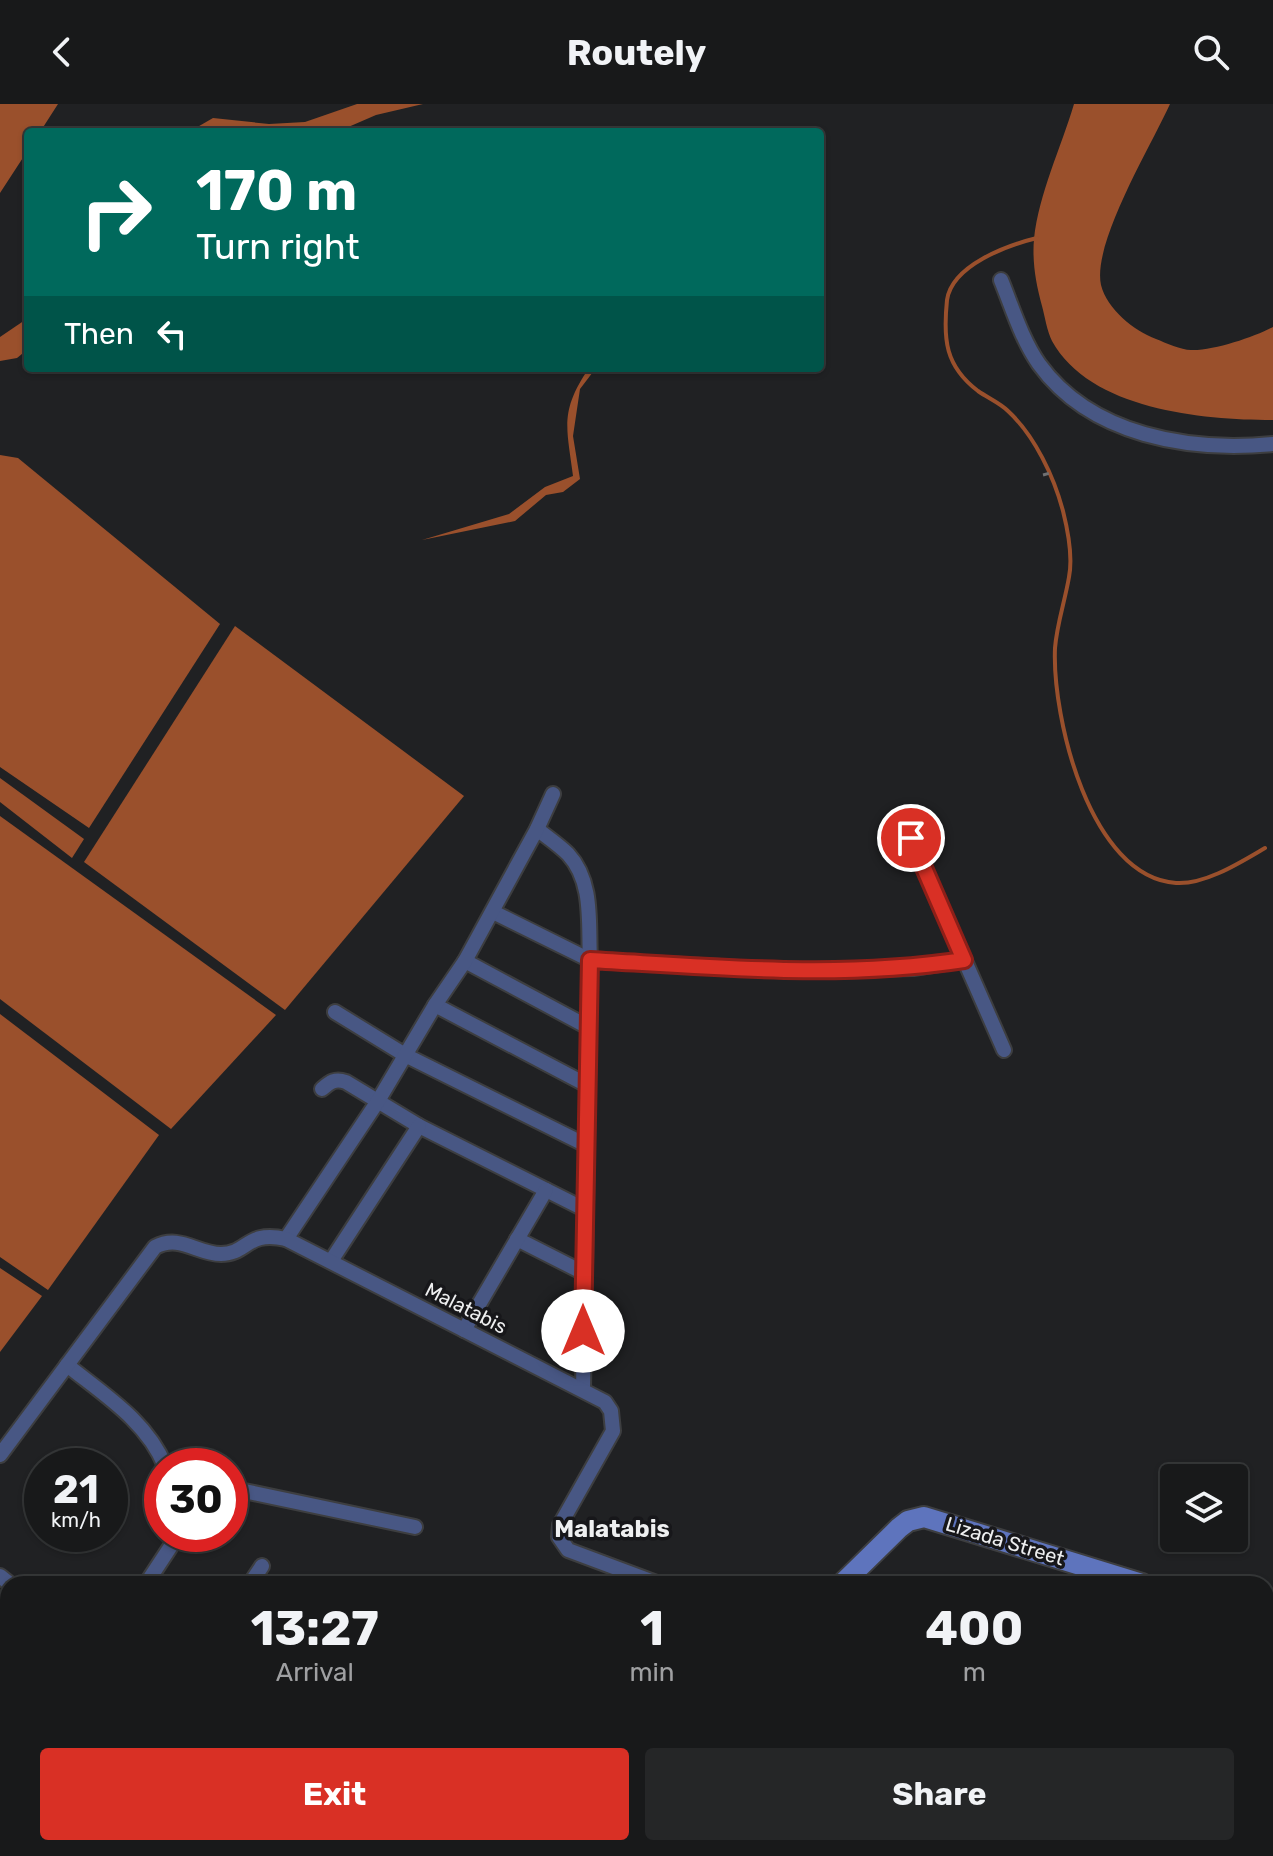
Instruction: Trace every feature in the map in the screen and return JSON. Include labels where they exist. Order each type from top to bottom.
[{"type":"street","points":[[1001,280],[1038,363],[1069,398],[1159,440],[1207,446],[1273,444]]},
{"type":"street","points":[[0,1455],[155,1247],[180,1242],[221,1254],[236,1250],[256,1238],[286,1239],[378,1101],[465,961],[553,794]]},
{"type":"street","points":[[537,829],[567,853],[584,881],[590,960],[583,1390]]},
{"type":"street","points":[[911,838],[1004,1050]]},
{"type":"street","points":[[493,912],[590,960],[799,971],[913,968],[964,960]]},
{"type":"street","points":[[465,961],[588,1027]]},
{"type":"street","points":[[435,1005],[587,1085]]},
{"type":"street","points":[[335,1012],[405,1055],[586,1145]]},
{"type":"street","points":[[322,1089],[339,1079],[419,1126],[584,1209]]},
{"type":"street","points":[[331,1261],[419,1126]]},
{"type":"street","points":[[464,1330],[546,1190]]},
{"type":"street","name":"Malatabis","points":[[286,1239],[605,1402],[611,1411],[613,1431],[560,1525],[559,1537],[568,1550],[638,1576]]},
{"type":"street","points":[[517,1239],[584,1273]]},
{"type":"street","points":[[67,1365],[138,1423],[158,1448]]},
{"type":"street","points":[[248,1492],[415,1527]]},
{"type":"street","name":"Lizada Street","points":[[850,1576],[899,1528],[908,1521],[924,1517],[1116,1576]]},
{"type":"street","points":[[151,1576],[167,1552]]},
{"type":"street","points":[[255,1576],[262,1566]]},
{"type":"path","points":[[1043,475],[1054,472]]},
{"type":"shaded area","points":[[0,104],[58,104],[43,128],[24,128],[24,156],[0,193]]},
{"type":"shaded area","points":[[357,104],[423,104],[376,115],[346,128],[196,128],[213,118],[269,124],[305,122]]},
{"type":"shaded area","points":[[1074,104],[1170,104],[1114,220],[1105,245],[1101,285],[1115,311],[1131,325],[1183,349],[1222,346],[1273,327],[1273,420],[1182,413],[1120,396],[1093,382],[1070,364],[1052,341],[1036,281],[1034,239],[1045,188]]},
{"type":"shaded area","points":[[24,321],[24,352],[17,358],[0,361],[0,337]]},
{"type":"shaded area","points":[[586,372],[593,372],[580,389],[573,436],[580,479],[563,492],[546,495],[515,521],[422,540],[509,514],[545,487],[573,476],[568,420],[579,383]]},
{"type":"shaded area","points":[[0,455],[18,458],[220,624],[89,828],[0,767]]},
{"type":"shaded area","points":[[235,626],[464,796],[285,1010],[84,862]]},
{"type":"shaded area","points":[[0,778],[84,839],[72,858],[0,802]]},
{"type":"shaded area","points":[[0,816],[276,1015],[171,1129],[0,999]]},
{"type":"shaded area","points":[[0,1014],[159,1135],[48,1290],[0,1257]]},
{"type":"shaded area","points":[[0,1268],[42,1296],[0,1352]]},
{"type":"waterway","points":[[1037,238],[997,251],[959,277],[947,300],[946,339],[953,362],[967,382],[1005,408],[1027,432],[1049,471],[1063,511],[1070,561],[1056,639],[1056,678],[1069,752],[1082,790],[1099,824],[1120,854],[1146,874],[1187,883],[1222,872],[1265,848]]},
{"type":"district","name":"Malatabis","points":[[612,1529]]},
{"type":"route","points":[[583,1331],[590,960],[799,971],[913,968],[964,960],[911,838]]}]
